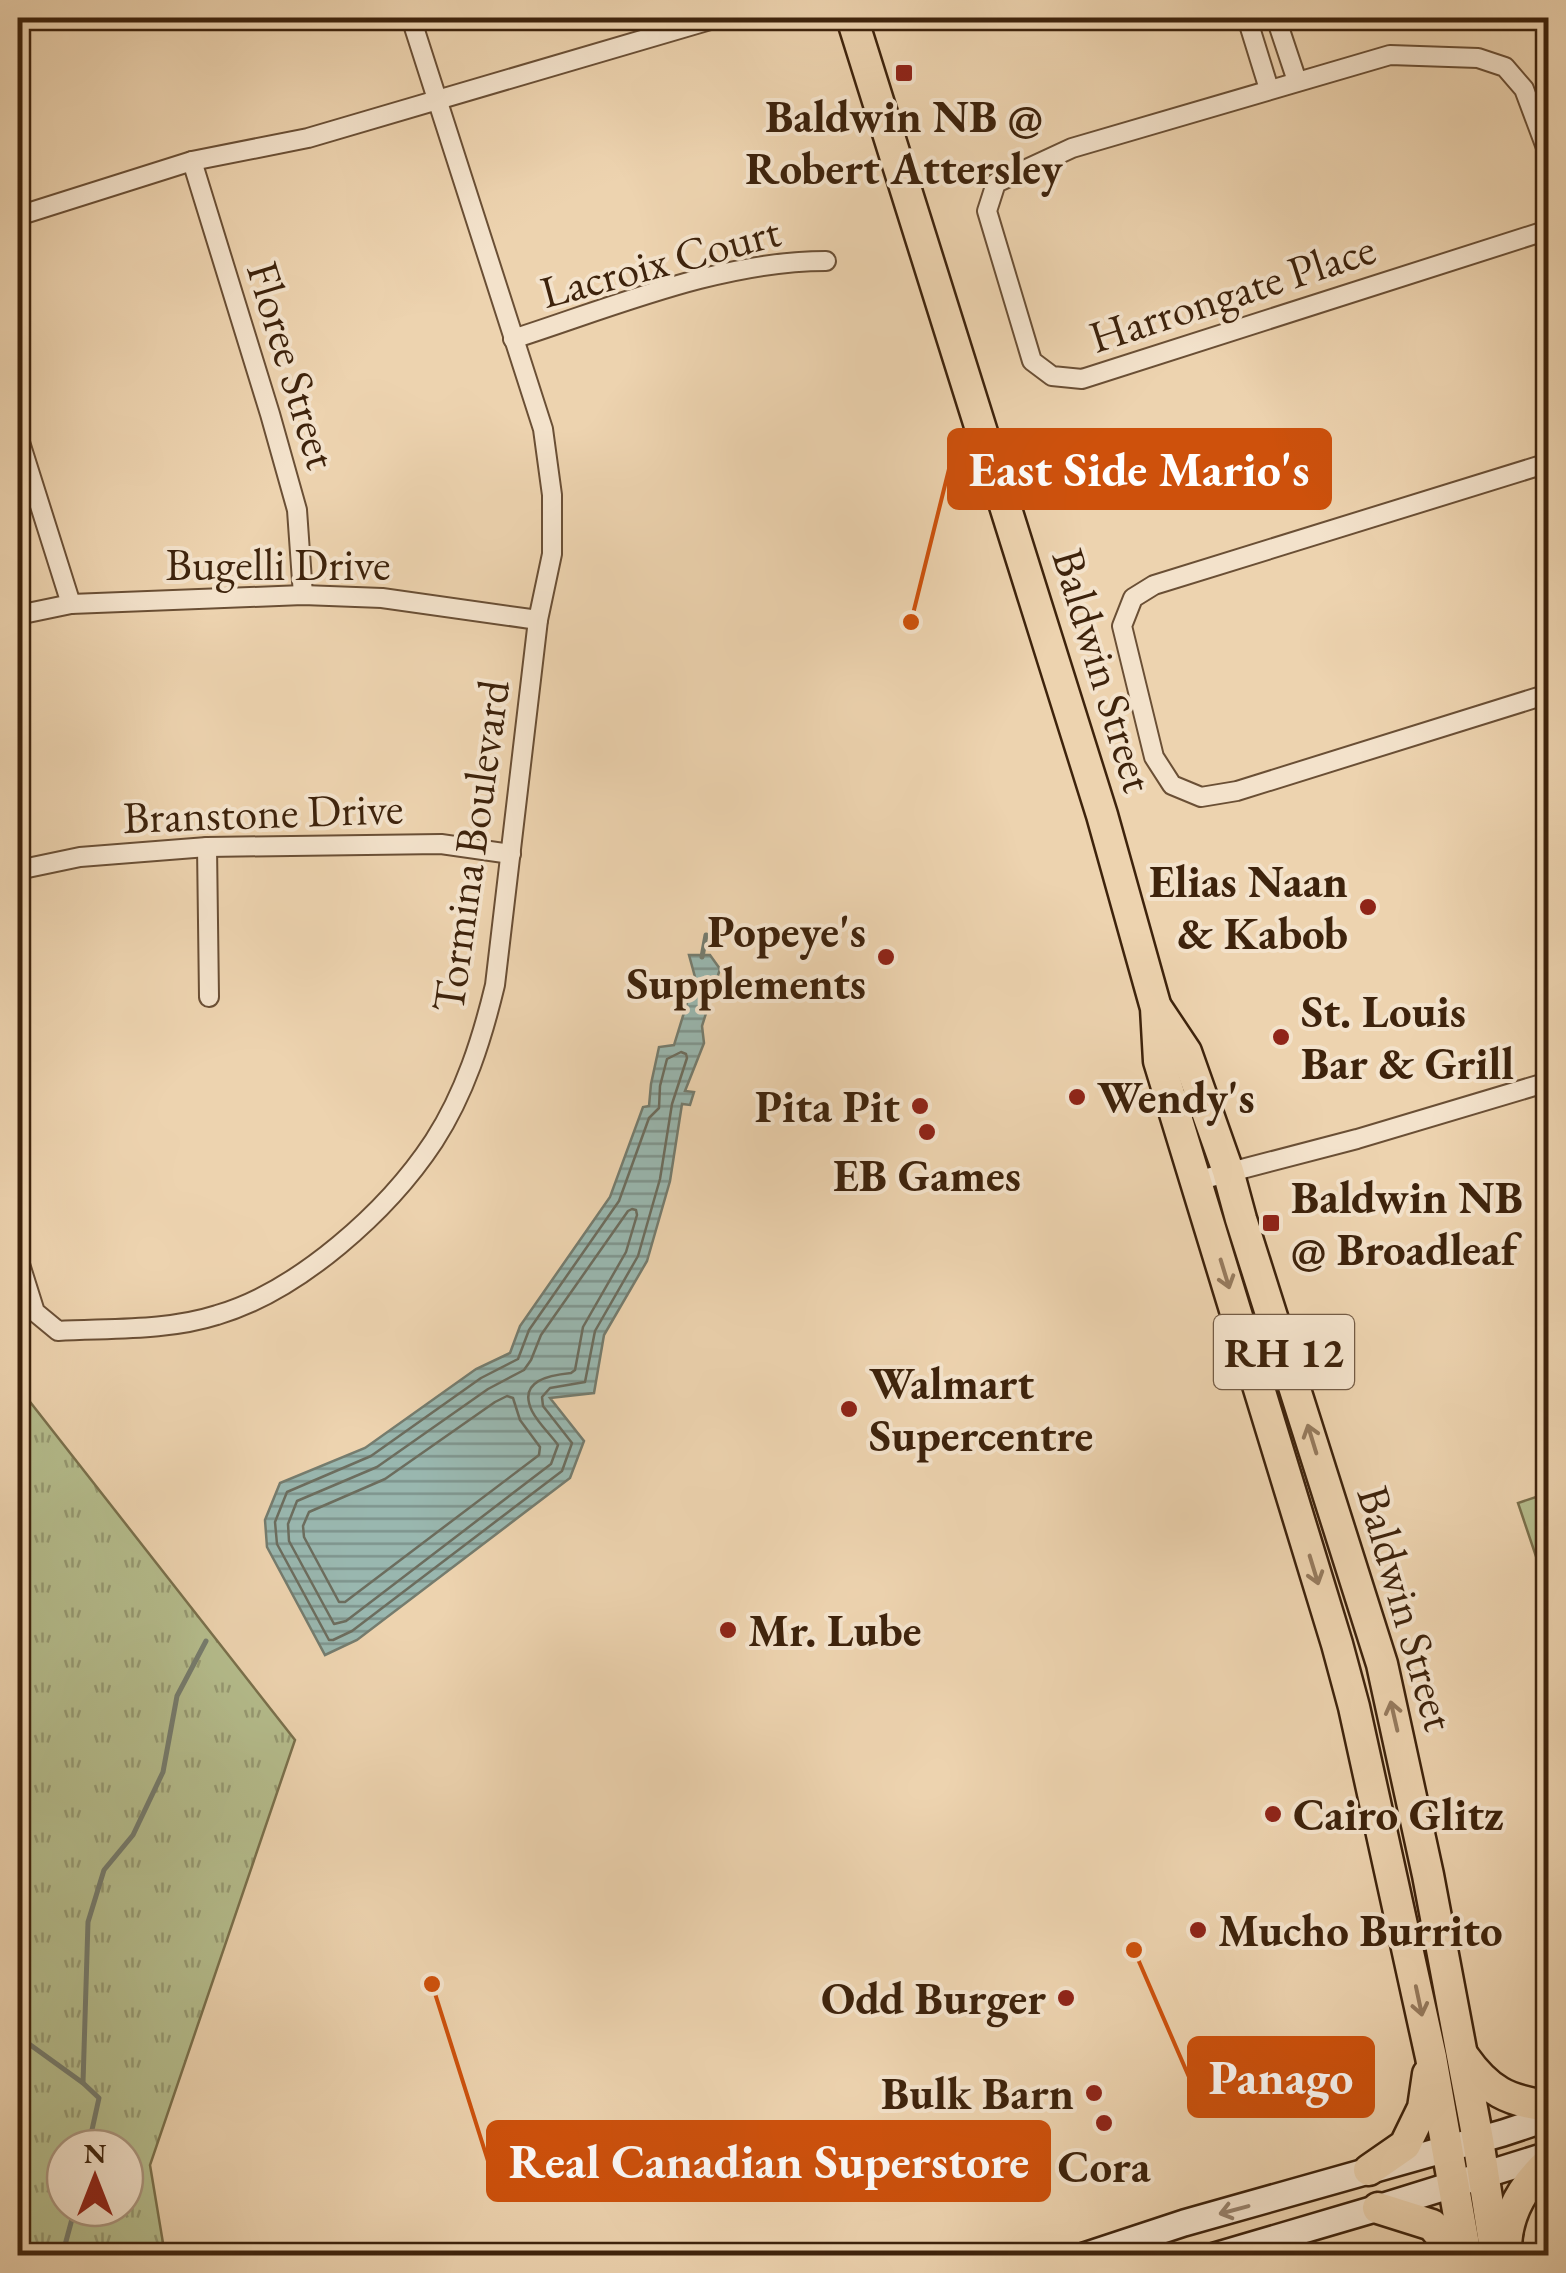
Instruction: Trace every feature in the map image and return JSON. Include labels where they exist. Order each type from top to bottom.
[{"type":"main road","name":"Baldwin Street","points":[[852,18],[1096,796],[1156,1008],[1159,1061],[1341,1660],[1375,1802],[1446,2054],[1478,2140],[1496,2256]]},
{"type":"main road","name":"Baldwin Street","points":[[1156,1008],[1186,1052],[1228,1171],[1382,1664],[1428,1875],[1446,2054],[1446,2148],[1452,2185]]},
{"type":"main road","points":[[1369,2170],[1405,2145],[1446,2054],[1496,2092],[1548,2106]]},
{"type":"main road","points":[[1084,2256],[1548,2118]]},
{"type":"main road","points":[[1215,2256],[1548,2155]]},
{"type":"main road","points":[[1506,2256],[1510,2216],[1522,2192],[1548,2163]]},
{"type":"main road","name":"RH 12","points":[[1452,2185],[1462,2256]]},
{"type":"main road","points":[[1378,2208],[1432,2225],[1462,2256]]},
{"type":"street","name":"Tormina Boulevard","points":[[18,1258],[35,1312],[58,1331],[170,1325],[218,1315],[270,1294],[319,1262],[403,1181],[434,1140],[482,1041],[495,984],[538,620],[552,554],[552,495],[542,429],[410,18]]},
{"type":"street","points":[[18,216],[192,161],[308,138],[717,18]]},
{"type":"street","points":[[1247,18],[1269,90]]},
{"type":"street","points":[[1276,18],[1297,81]]},
{"type":"street","name":"Harrongate Place","points":[[1548,153],[1524,89],[1506,67],[1478,58],[1390,55],[1072,148],[996,183],[987,211],[1032,360],[1052,376],[1082,379],[1548,230]]},
{"type":"street","name":"Floree Street","points":[[192,161],[297,510],[304,594]]},
{"type":"street","name":"Lacroix Court","points":[[513,339],[748,267],[826,261]]},
{"type":"street","points":[[18,436],[71,604]]},
{"type":"street","points":[[1548,463],[1154,585],[1134,598],[1122,626],[1154,757],[1172,785],[1201,797],[1237,791],[1548,694]]},
{"type":"street","name":"Bugelli Drive","points":[[18,614],[71,604],[304,594],[382,598],[538,620]]},
{"type":"street","name":"Branstone Drive","points":[[18,870],[80,857],[206,847],[441,844],[511,854]]},
{"type":"street","points":[[206,847],[209,997]]},
{"type":"street","points":[[1196,1181],[1357,1139],[1548,1082]]},
{"type":"green space","points":[[27,1398],[295,1740],[150,2165],[165,2255],[18,2255],[18,1402]]},
{"type":"green space","points":[[1548,1493],[1548,1592],[1518,1503]]},
{"type":"water","points":[[689,955],[710,955],[720,969],[702,1026],[704,1043],[685,1091],[694,1092],[690,1105],[682,1104],[670,1181],[647,1261],[604,1335],[594,1393],[550,1398],[584,1441],[570,1478],[357,1640],[325,1655],[267,1547],[265,1520],[280,1483],[365,1448],[476,1369],[510,1353],[520,1326],[610,1197],[643,1107],[649,1106],[659,1047],[674,1045],[695,977]]},
{"type":"waterway","points":[[702,957],[706,935]]},
{"type":"waterway","points":[[83,2083],[88,1922],[104,1870],[133,1835],[163,1772],[177,1696],[206,1641]]},
{"type":"waterway","points":[[18,2036],[99,2098],[92,2128]]},
{"type":"waterway","points":[[62,2256],[70,2228]]},
{"type":"place","name":"Baldwin NB @ Robert Attersley","points":[[904,73]]},
{"type":"place","name":"East Side Mario's","points":[[911,622]]},
{"type":"place","name":"Elias Naan & Kabob","points":[[1368,907]]},
{"type":"place","name":"Popeye's Supplements","points":[[886,957]]},
{"type":"place","name":"St. Louis Bar & Grill","points":[[1281,1037]]},
{"type":"place","name":"Wendy's","points":[[1077,1097]]},
{"type":"place","name":"Pita Pit","points":[[920,1106]]},
{"type":"place","name":"EB Games","points":[[927,1132]]},
{"type":"place","name":"Baldwin NB @ Broadleaf","points":[[1271,1223]]},
{"type":"place","name":"Walmart Supercentre","points":[[849,1409]]},
{"type":"place","name":"Mr. Lube","points":[[728,1630]]},
{"type":"place","name":"Cairo Glitz","points":[[1273,1814]]},
{"type":"place","name":"Mucho Burrito","points":[[1198,1930]]},
{"type":"place","name":"Panago","points":[[1134,1950]]},
{"type":"place","name":"Real Canadian Superstore","points":[[432,1984]]},
{"type":"place","name":"Odd Burger","points":[[1066,1998]]},
{"type":"place","name":"Bulk Barn","points":[[1094,2093]]},
{"type":"place","name":"Cora","points":[[1104,2123]]}]
